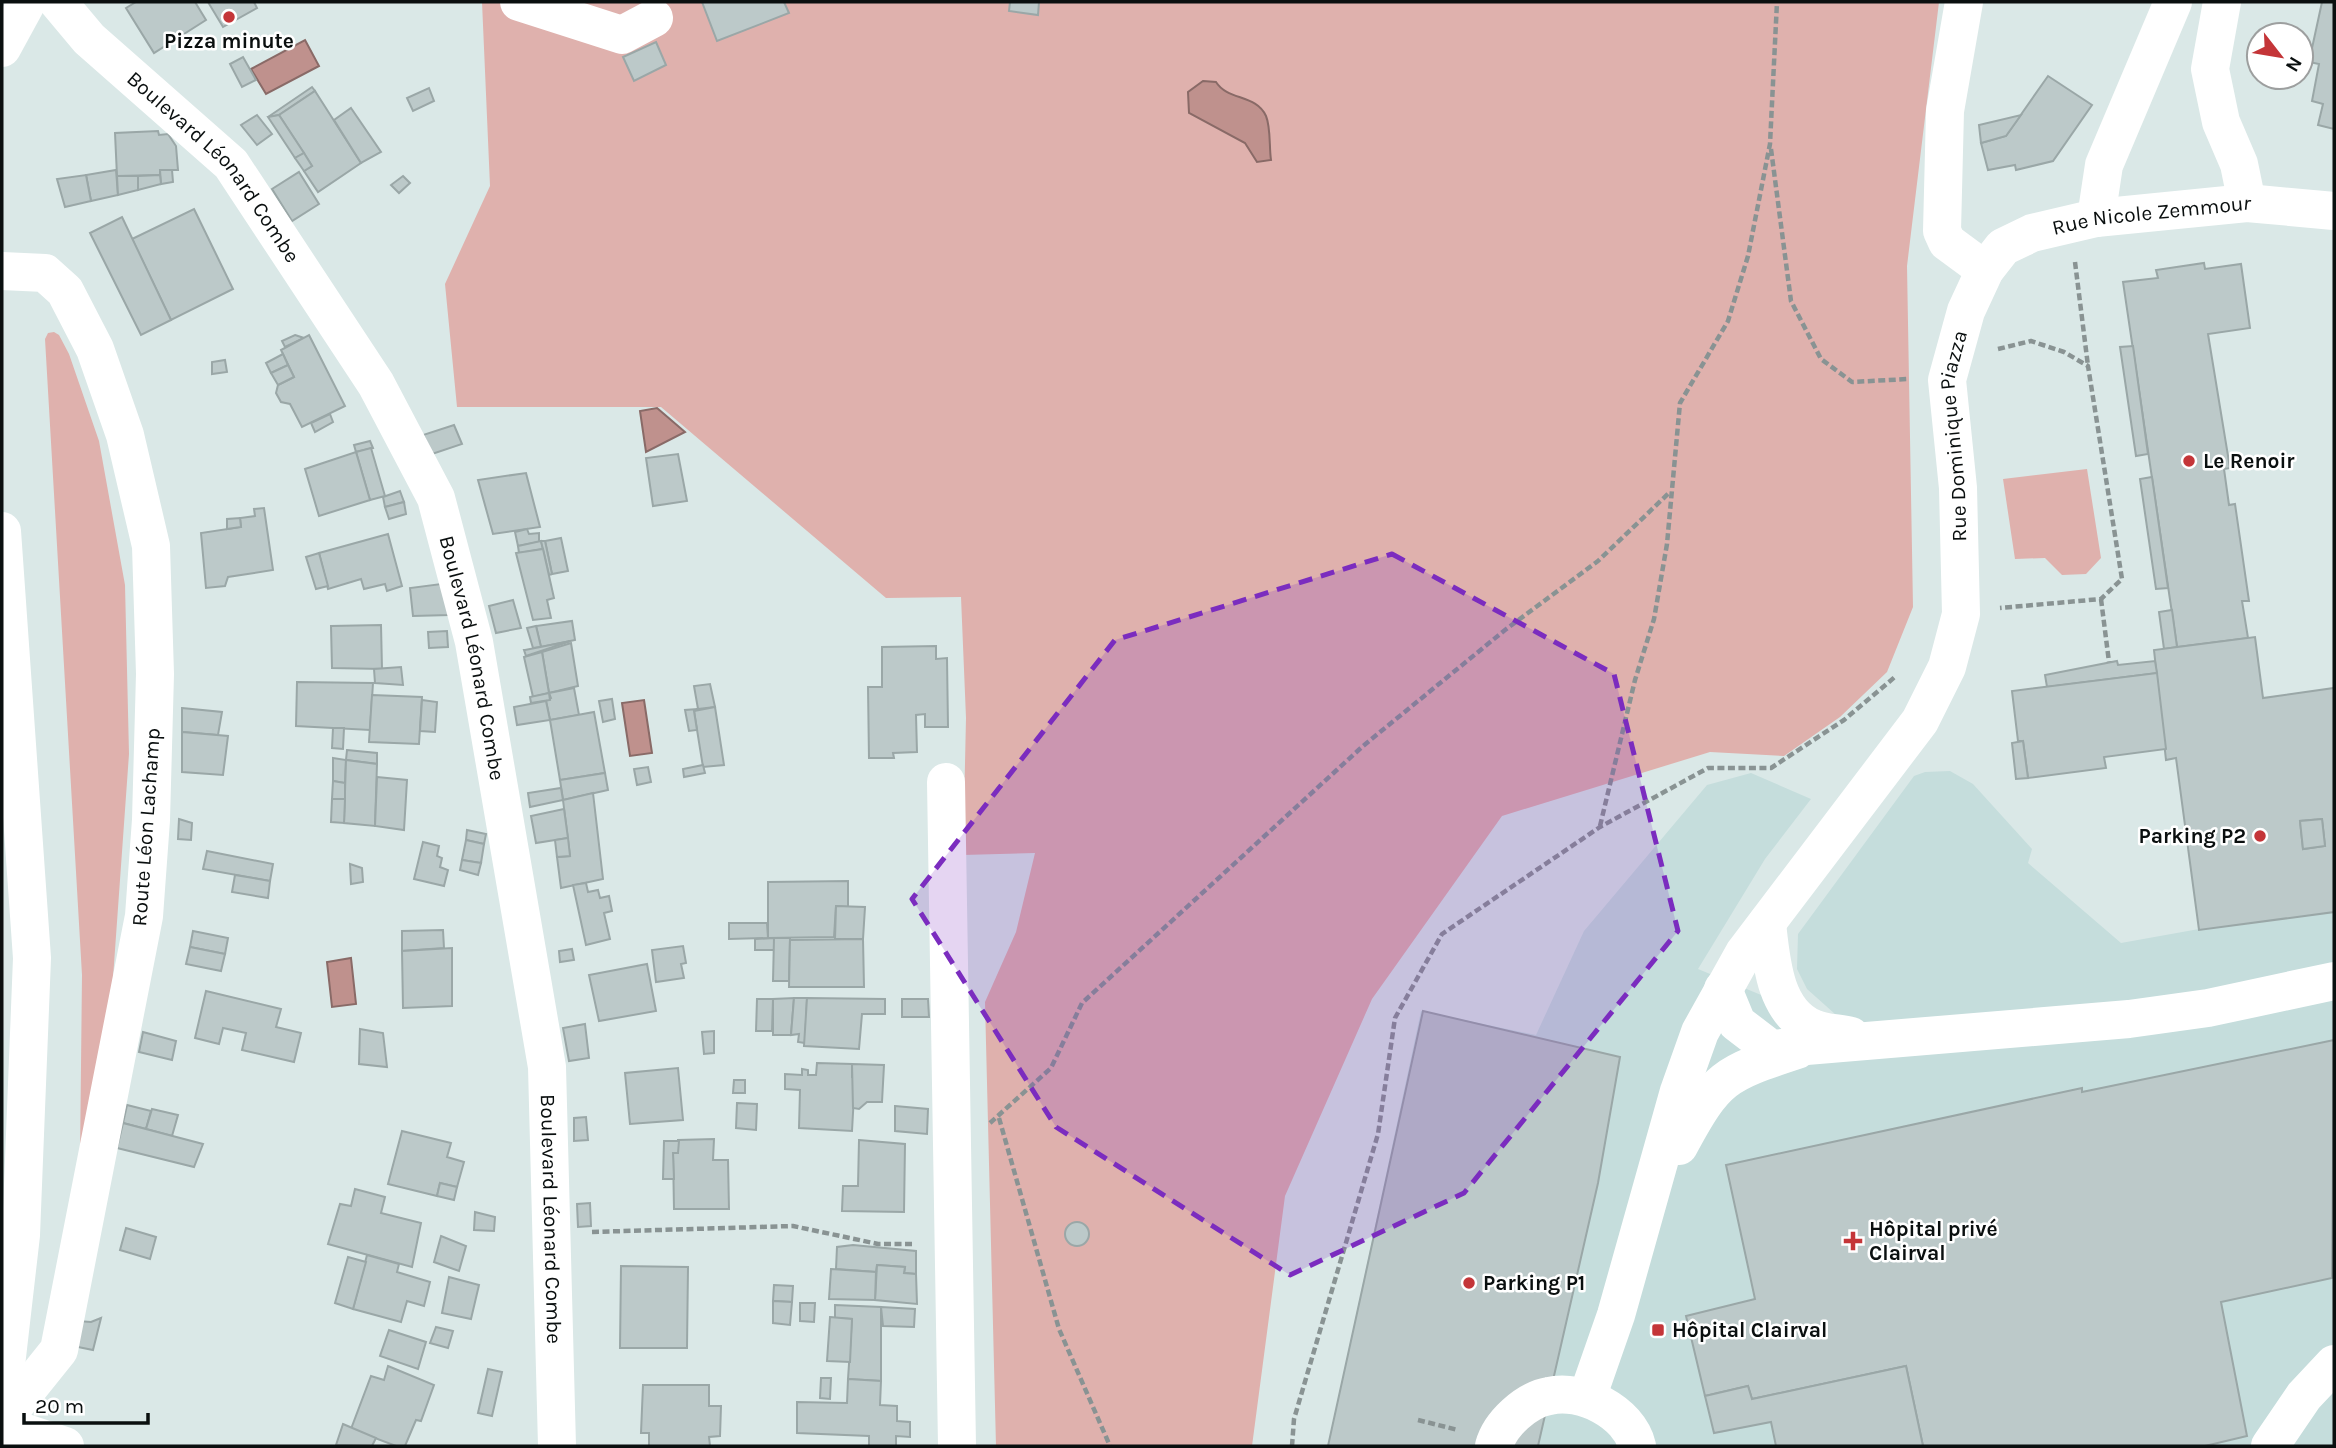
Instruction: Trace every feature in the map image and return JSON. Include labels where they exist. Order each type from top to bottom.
[{"type":"street","points":[[519,2],[622,35],[653,18]]},
{"type":"street","points":[[1964,2],[1945,111],[1941,231],[1947,242],[1985,270]]},
{"type":"street","points":[[2096,218],[2104,165],[2172,2]]},
{"type":"street","points":[[2222,2],[2210,69],[2221,122],[2239,164],[2246,204]]},
{"type":"street","points":[[2,48],[30,3]]},
{"type":"street","name":"Boulevard Léonard Combe","points":[[30,3],[89,39],[231,164],[376,384],[436,498],[474,642],[548,1066],[557,1446]]},
{"type":"street","name":"Rue Nicole Zemmour","points":[[1985,270],[2003,247],[2032,233],[2096,218],[2246,204],[2334,211]]},
{"type":"street","name":"Rue Dominique Piazza","points":[[1649,1200],[1679,1091],[1700,1032],[1723,989],[1744,953],[1920,722],[1947,667],[1961,614],[1958,488],[1947,380],[1966,310],[1985,270]]},
{"type":"street","name":"Route Léon Lachamp","points":[[2,271],[45,273],[65,291],[95,349],[125,435],[151,546],[155,674],[151,820],[144,916],[59,1350],[2,1423]]},
{"type":"street","points":[[2,531],[32,958],[21,1235],[2,1400]]},
{"type":"street","points":[[946,782],[957,1446]]},
{"type":"street","points":[[1767,923],[1772,966],[1785,1005],[1812,1028],[1869,1040]]},
{"type":"street","points":[[1723,989],[1737,1024],[1751,1037],[1771,1049],[2129,1019],[2208,1008],[2334,981]]},
{"type":"street","points":[[1587,1398],[1649,1200],[1696,1112],[1717,1085],[1744,1067],[1806,1047]]},
{"type":"street","points":[[2270,1446],[2304,1396],[2334,1364]]},
{"type":"street","points":[[1494,1446],[1496,1438],[1519,1410],[1549,1395],[1587,1398],[1616,1414],[1636,1446]]},
{"type":"street","points":[[2,1423],[65,1446]]},
{"type":"path","points":[[1600,827],[1635,680],[1654,619],[1667,544],[1680,402],[1728,321],[1748,256],[1770,144],[1777,2]]},
{"type":"path","points":[[1770,144],[1791,301],[1821,359],[1852,382],[1906,379]]},
{"type":"path","points":[[1961,614],[2101,599],[2122,579],[2088,366],[2075,264]]},
{"type":"path","points":[[1950,366],[1973,356],[2031,341],[2064,352],[2088,366]]},
{"type":"path","points":[[954,1143],[999,1118],[1051,1068],[1082,1003],[1363,746],[1505,630],[1598,561],[1670,492]]},
{"type":"path","points":[[2101,599],[2109,662]]},
{"type":"path","points":[[1292,1446],[1294,1419],[1378,1133],[1395,1018],[1442,934],[1600,827],[1708,768],[1771,768],[1844,720],[1903,670],[1947,667]]},
{"type":"path","points":[[999,1118],[1059,1329],[1110,1446]]},
{"type":"path","points":[[552,1234],[793,1226],[878,1244],[955,1245]]},
{"type":"highlighted area","points":[[1392,554],[1614,674],[1678,931],[1464,1193],[1290,1275],[1056,1127],[912,899],[1115,640]]},
{"type":"shaded area","points":[[482,2],[1939,2],[1907,266],[1913,607],[1887,672],[1840,717],[1784,756],[1710,752],[1502,816],[1372,999],[1285,1196],[1252,1446],[996,1446],[985,1002],[1016,932],[1035,853],[963,855],[966,718],[961,597],[886,598],[661,407],[457,407],[445,284],[490,186]]},
{"type":"shaded area","points":[[305,40],[319,66],[266,94],[251,69]]},
{"type":"shaded area","points":[[1203,81],[1216,82],[1227,92],[1256,104],[1261,109],[1269,126],[1271,160],[1257,162],[1245,143],[1189,113],[1188,92]]},
{"type":"shaded area","points":[[48,333],[59,335],[69,354],[99,441],[125,585],[129,754],[113,978],[80,1156],[82,975],[45,339]]},
{"type":"shaded area","points":[[657,408],[685,432],[646,452],[640,411]]},
{"type":"shaded area","points":[[2087,469],[2101,558],[2086,574],[2062,575],[2045,558],[2015,559],[2003,479]]},
{"type":"shaded area","name":"Hôpital privé Clairval","points":[[2255,637],[2263,698],[2334,688],[2334,1446],[1328,1446],[1421,1011],[1536,1035],[1584,931],[1707,785],[1751,773],[1811,799],[1765,859],[1698,969],[1795,1009],[1835,1014],[1807,989],[1797,969],[1798,934],[1914,776],[1925,772],[1950,771],[1973,784],[2032,849],[2028,863],[2121,943],[2199,929],[2176,758],[2167,758],[2154,650]]},
{"type":"shaded area","points":[[644,700],[652,753],[630,756],[622,703]]},
{"type":"shaded area","points":[[351,958],[356,1004],[332,1007],[327,962]]},
{"type":"building","points":[[136,2],[195,2],[206,20],[154,53],[126,8]]},
{"type":"building","name":"Pizza minute","points":[[208,2],[254,2],[257,8],[223,27]]},
{"type":"building","points":[[702,2],[784,2],[789,13],[717,41]]},
{"type":"building","points":[[1010,2],[1039,2],[1038,15],[1009,11]]},
{"type":"building","points":[[2322,2],[2334,2],[2334,129],[2318,125],[2323,104],[2312,101],[2319,64],[2315,63],[2315,34]]},
{"type":"building","points":[[656,42],[666,65],[634,81],[623,57]]},
{"type":"building","points":[[243,57],[256,80],[242,87],[230,64]]},
{"type":"building","points":[[2048,76],[2092,105],[2053,161],[2016,170],[2015,165],[1988,170],[1981,143],[2006,136]]},
{"type":"building","points":[[312,87],[315,91],[279,115],[268,117]]},
{"type":"building","points":[[429,88],[434,101],[413,111],[407,98]]},
{"type":"building","points":[[315,91],[361,163],[318,192],[304,171],[312,166],[279,115]]},
{"type":"building","points":[[351,108],[381,152],[361,163],[334,120]]},
{"type":"building","points":[[257,115],[272,134],[257,145],[241,125]]},
{"type":"building","points":[[279,115],[304,153],[295,158],[268,117]]},
{"type":"building","points":[[2021,115],[2006,136],[1981,143],[1979,125]]},
{"type":"building","points":[[158,131],[159,135],[168,134],[176,146],[178,170],[160,170],[160,175],[117,176],[115,133]]},
{"type":"building","points":[[304,153],[312,166],[304,171],[295,158]]},
{"type":"building","points":[[116,170],[118,195],[91,201],[86,175]]},
{"type":"building","points":[[160,170],[172,170],[173,182],[161,184]]},
{"type":"building","points":[[299,172],[319,204],[292,221],[272,189]]},
{"type":"building","points":[[86,175],[91,201],[65,207],[57,179]]},
{"type":"building","points":[[160,175],[161,184],[138,190],[138,176]]},
{"type":"building","points":[[117,176],[138,176],[138,190],[118,195]]},
{"type":"building","points":[[403,176],[410,183],[399,193],[391,185]]},
{"type":"building","points":[[194,209],[233,289],[171,320],[132,239]]},
{"type":"building","points":[[122,217],[171,320],[141,335],[90,233]]},
{"type":"building","name":"Le Renoir","points":[[2204,263],[2205,269],[2241,264],[2250,328],[2208,334],[2230,468],[2224,469],[2229,505],[2235,504],[2249,601],[2242,601],[2248,638],[2177,647],[2123,282],[2158,278],[2156,270]]},
{"type":"building","points":[[295,335],[304,338],[285,347],[282,341]]},
{"type":"building","points":[[309,335],[345,406],[302,427],[290,404],[281,402],[276,393],[278,385],[294,377],[281,350]]},
{"type":"building","points":[[2133,346],[2148,454],[2136,456],[2120,347]]},
{"type":"building","points":[[283,354],[288,365],[271,373],[266,363]]},
{"type":"building","points":[[225,360],[227,372],[212,374],[212,362]]},
{"type":"building","points":[[288,365],[294,377],[278,385],[271,373]]},
{"type":"building","points":[[330,414],[333,422],[315,432],[311,423]]},
{"type":"building","points":[[454,425],[462,444],[432,454],[423,435]]},
{"type":"building","points":[[370,441],[373,448],[356,452],[354,445]]},
{"type":"building","points":[[371,448],[385,496],[370,500],[356,452]]},
{"type":"building","points":[[356,452],[370,500],[319,516],[305,469]]},
{"type":"building","points":[[678,454],[687,501],[653,506],[646,458]]},
{"type":"building","points":[[526,473],[540,527],[493,534],[478,480]]},
{"type":"building","points":[[2152,477],[2168,588],[2156,589],[2140,479]]},
{"type":"building","points":[[400,491],[404,502],[385,507],[383,497]]},
{"type":"building","points":[[404,502],[406,514],[389,519],[385,507]]},
{"type":"building","points":[[264,508],[273,570],[228,577],[225,586],[206,588],[201,533],[241,527],[240,518],[255,516],[254,509]]},
{"type":"building","points":[[240,518],[241,527],[227,529],[227,519]]},
{"type":"building","points":[[527,529],[529,534],[539,533],[539,542],[518,546],[515,532]]},
{"type":"building","points":[[388,534],[402,586],[387,591],[385,584],[364,589],[361,579],[328,589],[319,553]]},
{"type":"building","points":[[561,538],[568,571],[552,574],[545,541]]},
{"type":"building","points":[[541,541],[543,549],[519,553],[518,546]]},
{"type":"building","points":[[541,541],[545,541],[552,574],[549,575]]},
{"type":"building","points":[[543,549],[554,598],[547,600],[551,618],[533,620],[516,553]]},
{"type":"building","points":[[319,553],[328,586],[316,589],[306,557]]},
{"type":"building","points":[[441,584],[449,615],[413,616],[410,588]]},
{"type":"building","points":[[513,600],[521,628],[496,633],[489,606]]},
{"type":"building","points":[[2172,610],[2177,647],[2164,649],[2159,612]]},
{"type":"building","points":[[572,621],[575,640],[541,647],[536,626]]},
{"type":"building","points":[[381,625],[382,669],[332,668],[331,626]]},
{"type":"building","points":[[536,626],[541,647],[533,648],[527,628]]},
{"type":"building","points":[[447,631],[448,647],[429,648],[428,632]]},
{"type":"building","name":"Parking P2","points":[[2255,637],[2263,698],[2334,688],[2334,912],[2199,930],[2176,758],[2166,760],[2154,650]],"holes":[[[2322,819],[2325,846],[2303,849],[2300,821]]]},
{"type":"building","points":[[571,641],[526,656],[524,650],[525,650]]},
{"type":"building","points":[[571,643],[578,686],[549,693],[542,652]]},
{"type":"building","points":[[936,646],[936,659],[947,658],[948,727],[925,727],[925,714],[916,715],[917,752],[893,753],[894,758],[869,758],[868,687],[882,687],[882,647]]},
{"type":"building","points":[[542,652],[549,693],[533,697],[524,657]]},
{"type":"building","points":[[2117,661],[2118,665],[2155,661],[2157,673],[2047,687],[2045,675]]},
{"type":"building","points":[[401,667],[403,685],[375,683],[374,669]]},
{"type":"building","points":[[2157,673],[2166,749],[2104,757],[2106,768],[2028,778],[2023,741],[2018,741],[2012,691]]},
{"type":"building","points":[[297,682],[373,683],[370,730],[296,726]]},
{"type":"building","points":[[710,684],[715,707],[698,709],[694,686]]},
{"type":"building","points":[[574,688],[579,715],[550,720],[546,701],[551,698],[549,693]]},
{"type":"building","points":[[549,693],[550,700],[531,703],[530,697]]},
{"type":"building","points":[[372,695],[422,697],[419,744],[369,742]]},
{"type":"building","points":[[612,699],[615,719],[603,722],[599,701]]},
{"type":"building","points":[[422,700],[437,702],[435,732],[420,731]]},
{"type":"building","points":[[546,701],[550,720],[517,725],[514,707]]},
{"type":"building","points":[[715,707],[724,765],[703,767],[694,711]]},
{"type":"building","points":[[182,708],[222,712],[218,735],[182,732]]},
{"type":"building","points":[[698,709],[694,711],[697,730],[689,731],[685,710]]},
{"type":"building","points":[[594,712],[605,773],[560,780],[550,720]]},
{"type":"building","points":[[333,728],[344,728],[343,749],[332,748]]},
{"type":"building","points":[[182,732],[228,736],[223,775],[182,772]]},
{"type":"building","points":[[2023,741],[2028,778],[2016,779],[2012,743]]},
{"type":"building","points":[[347,750],[377,753],[377,764],[346,760]]},
{"type":"building","points":[[333,758],[346,760],[345,783],[333,781]]},
{"type":"building","points":[[346,760],[377,764],[375,826],[344,823]]},
{"type":"building","points":[[703,765],[705,773],[684,777],[683,769]]},
{"type":"building","points":[[648,767],[651,782],[637,785],[634,769]]},
{"type":"building","points":[[605,773],[608,790],[563,800],[560,780]]},
{"type":"building","points":[[377,777],[407,780],[404,830],[375,826]]},
{"type":"building","points":[[333,781],[345,783],[345,799],[332,799]]},
{"type":"building","points":[[561,788],[563,800],[530,807],[528,793]]},
{"type":"building","points":[[593,793],[603,879],[561,888],[557,857],[570,856],[563,800]]},
{"type":"building","points":[[332,799],[345,799],[344,823],[331,822]]},
{"type":"building","points":[[564,809],[568,838],[536,843],[531,816]]},
{"type":"building","points":[[179,819],[192,823],[191,840],[178,839]]},
{"type":"building","points":[[2322,819],[2325,846],[2303,849],[2300,821]]},
{"type":"building","points":[[467,830],[486,834],[484,844],[466,840]]},
{"type":"building","points":[[568,838],[570,856],[557,857],[555,840]]},
{"type":"building","points":[[466,840],[484,844],[481,863],[462,860]]},
{"type":"building","points":[[423,842],[439,846],[437,856],[442,858],[440,867],[448,870],[444,886],[414,879]]},
{"type":"building","points":[[207,851],[273,864],[270,881],[203,869]]},
{"type":"building","points":[[462,860],[481,863],[478,875],[460,870]]},
{"type":"building","points":[[350,864],[362,868],[363,882],[351,884]]},
{"type":"building","points":[[235,875],[270,881],[268,898],[232,892]]},
{"type":"building","points":[[848,881],[848,907],[836,906],[834,937],[768,938],[768,882]]},
{"type":"building","points":[[586,883],[588,892],[598,890],[600,898],[609,896],[612,911],[604,913],[610,939],[586,945],[573,885]]},
{"type":"building","points":[[836,906],[865,907],[863,939],[835,939]]},
{"type":"building","points":[[729,923],[767,923],[768,938],[729,939]]},
{"type":"building","points":[[443,930],[444,948],[402,951],[402,931]]},
{"type":"building","points":[[193,931],[228,938],[225,954],[190,947]]},
{"type":"building","points":[[774,938],[774,950],[755,950],[755,939]]},
{"type":"building","points":[[774,938],[790,938],[789,981],[773,981]]},
{"type":"building","points":[[863,939],[864,987],[789,987],[790,940]]},
{"type":"building","points":[[683,946],[686,963],[681,964],[684,978],[656,982],[652,950]]},
{"type":"building","points":[[190,947],[225,954],[221,971],[186,964]]},
{"type":"building","points":[[452,948],[452,1006],[403,1008],[402,951]]},
{"type":"building","points":[[572,949],[574,960],[560,962],[559,951]]},
{"type":"building","points":[[647,964],[656,1011],[599,1021],[589,975]]},
{"type":"building","points":[[206,991],[281,1009],[276,1027],[301,1033],[294,1062],[242,1050],[246,1033],[223,1028],[219,1044],[195,1038]]},
{"type":"building","points":[[794,998],[791,1035],[773,1035],[773,999]]},
{"type":"building","points":[[794,998],[807,998],[805,1043],[798,1042],[799,1034],[791,1035]]},
{"type":"building","points":[[807,998],[885,999],[885,1014],[862,1014],[859,1049],[804,1046]]},
{"type":"building","points":[[757,999],[773,999],[772,1031],[756,1031]]},
{"type":"building","points":[[902,999],[928,999],[929,1017],[902,1017]]},
{"type":"building","name":"Parking P1","points":[[1423,1011],[1620,1057],[1598,1183],[1538,1446],[1328,1446]]},
{"type":"building","points":[[585,1024],[589,1058],[569,1061],[563,1028]]},
{"type":"building","points":[[360,1029],[383,1033],[387,1067],[359,1064]]},
{"type":"building","points":[[714,1031],[714,1053],[704,1054],[702,1032]]},
{"type":"building","points":[[143,1032],[176,1041],[172,1060],[139,1052]]},
{"type":"building","points":[[2334,1040],[2332,1278],[2221,1302],[2247,1436],[2205,1446],[1923,1446],[1906,1366],[1752,1399],[1748,1386],[1705,1396],[1686,1316],[1755,1299],[1726,1165],[2082,1088],[2082,1092]]},
{"type":"building","points":[[817,1063],[852,1064],[852,1077],[855,1077],[852,1131],[799,1128],[800,1090],[785,1089],[785,1074],[802,1075],[802,1069],[808,1070],[808,1075],[816,1075]]},
{"type":"building","points":[[852,1064],[884,1065],[882,1102],[867,1102],[859,1109],[853,1108]]},
{"type":"building","points":[[678,1068],[683,1120],[630,1124],[625,1073]]},
{"type":"building","points":[[734,1080],[745,1080],[745,1093],[733,1093]]},
{"type":"building","points":[[737,1103],[757,1104],[756,1130],[736,1128]]},
{"type":"building","points":[[127,1105],[151,1111],[146,1129],[123,1123]]},
{"type":"building","points":[[895,1106],[928,1109],[927,1134],[895,1131]]},
{"type":"building","points":[[152,1109],[178,1115],[172,1136],[146,1129]]},
{"type":"building","points":[[586,1117],[588,1140],[574,1141],[574,1118]]},
{"type":"building","points":[[123,1123],[203,1144],[194,1167],[117,1148]]},
{"type":"building","points":[[402,1131],[451,1143],[447,1157],[464,1162],[457,1187],[440,1183],[437,1196],[388,1184]]},
{"type":"building","points":[[714,1139],[713,1160],[728,1160],[729,1209],[674,1209],[673,1153],[678,1153],[678,1140]]},
{"type":"building","points":[[859,1140],[905,1144],[904,1212],[842,1211],[843,1186],[858,1186]]},
{"type":"building","points":[[664,1141],[679,1141],[678,1153],[673,1153],[674,1179],[663,1179]]},
{"type":"building","points":[[440,1183],[457,1187],[454,1200],[437,1196]]},
{"type":"building","points":[[355,1189],[385,1197],[381,1213],[421,1223],[412,1267],[328,1244],[340,1204],[351,1206]]},
{"type":"building","points":[[590,1203],[591,1226],[578,1227],[577,1204]]},
{"type":"building","points":[[475,1212],[495,1217],[494,1231],[474,1230]]},
{"type":"building","points":[[1077,1222],[1085,1226],[1089,1234],[1085,1242],[1077,1246],[1069,1242],[1065,1234],[1069,1226]]},
{"type":"building","points":[[126,1228],[156,1237],[150,1259],[120,1250]]},
{"type":"building","points":[[441,1236],[466,1246],[459,1271],[434,1262]]},
{"type":"building","points":[[853,1245],[916,1251],[916,1274],[904,1273],[905,1267],[877,1265],[876,1272],[836,1269],[837,1247]]},
{"type":"building","points":[[367,1255],[399,1264],[397,1272],[430,1282],[424,1306],[407,1301],[401,1322],[353,1309]]},
{"type":"building","points":[[348,1257],[366,1262],[353,1309],[335,1303]]},
{"type":"building","points":[[877,1265],[905,1267],[904,1273],[916,1274],[917,1304],[875,1300]]},
{"type":"building","points":[[621,1266],[688,1267],[687,1348],[620,1348]]},
{"type":"building","points":[[831,1269],[876,1272],[875,1300],[829,1299]]},
{"type":"building","points":[[449,1277],[479,1285],[471,1319],[442,1313]]},
{"type":"building","points":[[774,1285],[793,1286],[792,1302],[773,1301]]},
{"type":"building","points":[[773,1301],[792,1302],[790,1325],[773,1323]]},
{"type":"building","points":[[800,1303],[815,1303],[814,1322],[800,1321]]},
{"type":"building","points":[[835,1305],[881,1307],[881,1381],[848,1379],[852,1319],[835,1318]]},
{"type":"building","points":[[881,1307],[915,1309],[914,1327],[883,1326]]},
{"type":"building","points":[[830,1317],[852,1319],[850,1362],[827,1361]]},
{"type":"building","points":[[101,1318],[93,1350],[73,1346],[78,1321],[91,1322]]},
{"type":"building","points":[[436,1327],[453,1331],[448,1348],[430,1343]]},
{"type":"building","points":[[389,1330],[426,1342],[418,1369],[380,1356]]},
{"type":"building","points":[[388,1366],[434,1385],[421,1421],[416,1420],[405,1446],[396,1446],[351,1429],[371,1376],[384,1380]]},
{"type":"building","points":[[1906,1366],[1923,1446],[1776,1446],[1771,1422],[1714,1433],[1705,1396],[1748,1386],[1752,1399]]},
{"type":"building","points":[[488,1369],[502,1372],[492,1416],[478,1413]]},
{"type":"building","points":[[821,1378],[831,1378],[830,1399],[820,1398]]},
{"type":"building","points":[[848,1379],[881,1381],[880,1405],[897,1406],[897,1421],[910,1422],[910,1437],[896,1436],[896,1446],[869,1446],[869,1436],[797,1433],[797,1402],[847,1403]]},
{"type":"building","points":[[643,1385],[709,1385],[709,1406],[721,1406],[720,1436],[709,1437],[710,1446],[649,1446],[649,1433],[641,1433]]},
{"type":"building","points":[[343,1424],[376,1438],[372,1446],[336,1445]]},
{"type":"place","name":"Pizza minute","points":[[229,17]]},
{"type":"place","name":"Le Renoir","points":[[2189,461]]},
{"type":"place","name":"Parking P2","points":[[2260,836]]},
{"type":"place","name":"Hôpital privé Clairval","points":[[1853,1241]]},
{"type":"place","name":"Parking P1","points":[[1469,1283]]},
{"type":"place","name":"Hôpital Clairval","points":[[1658,1330]]}]
